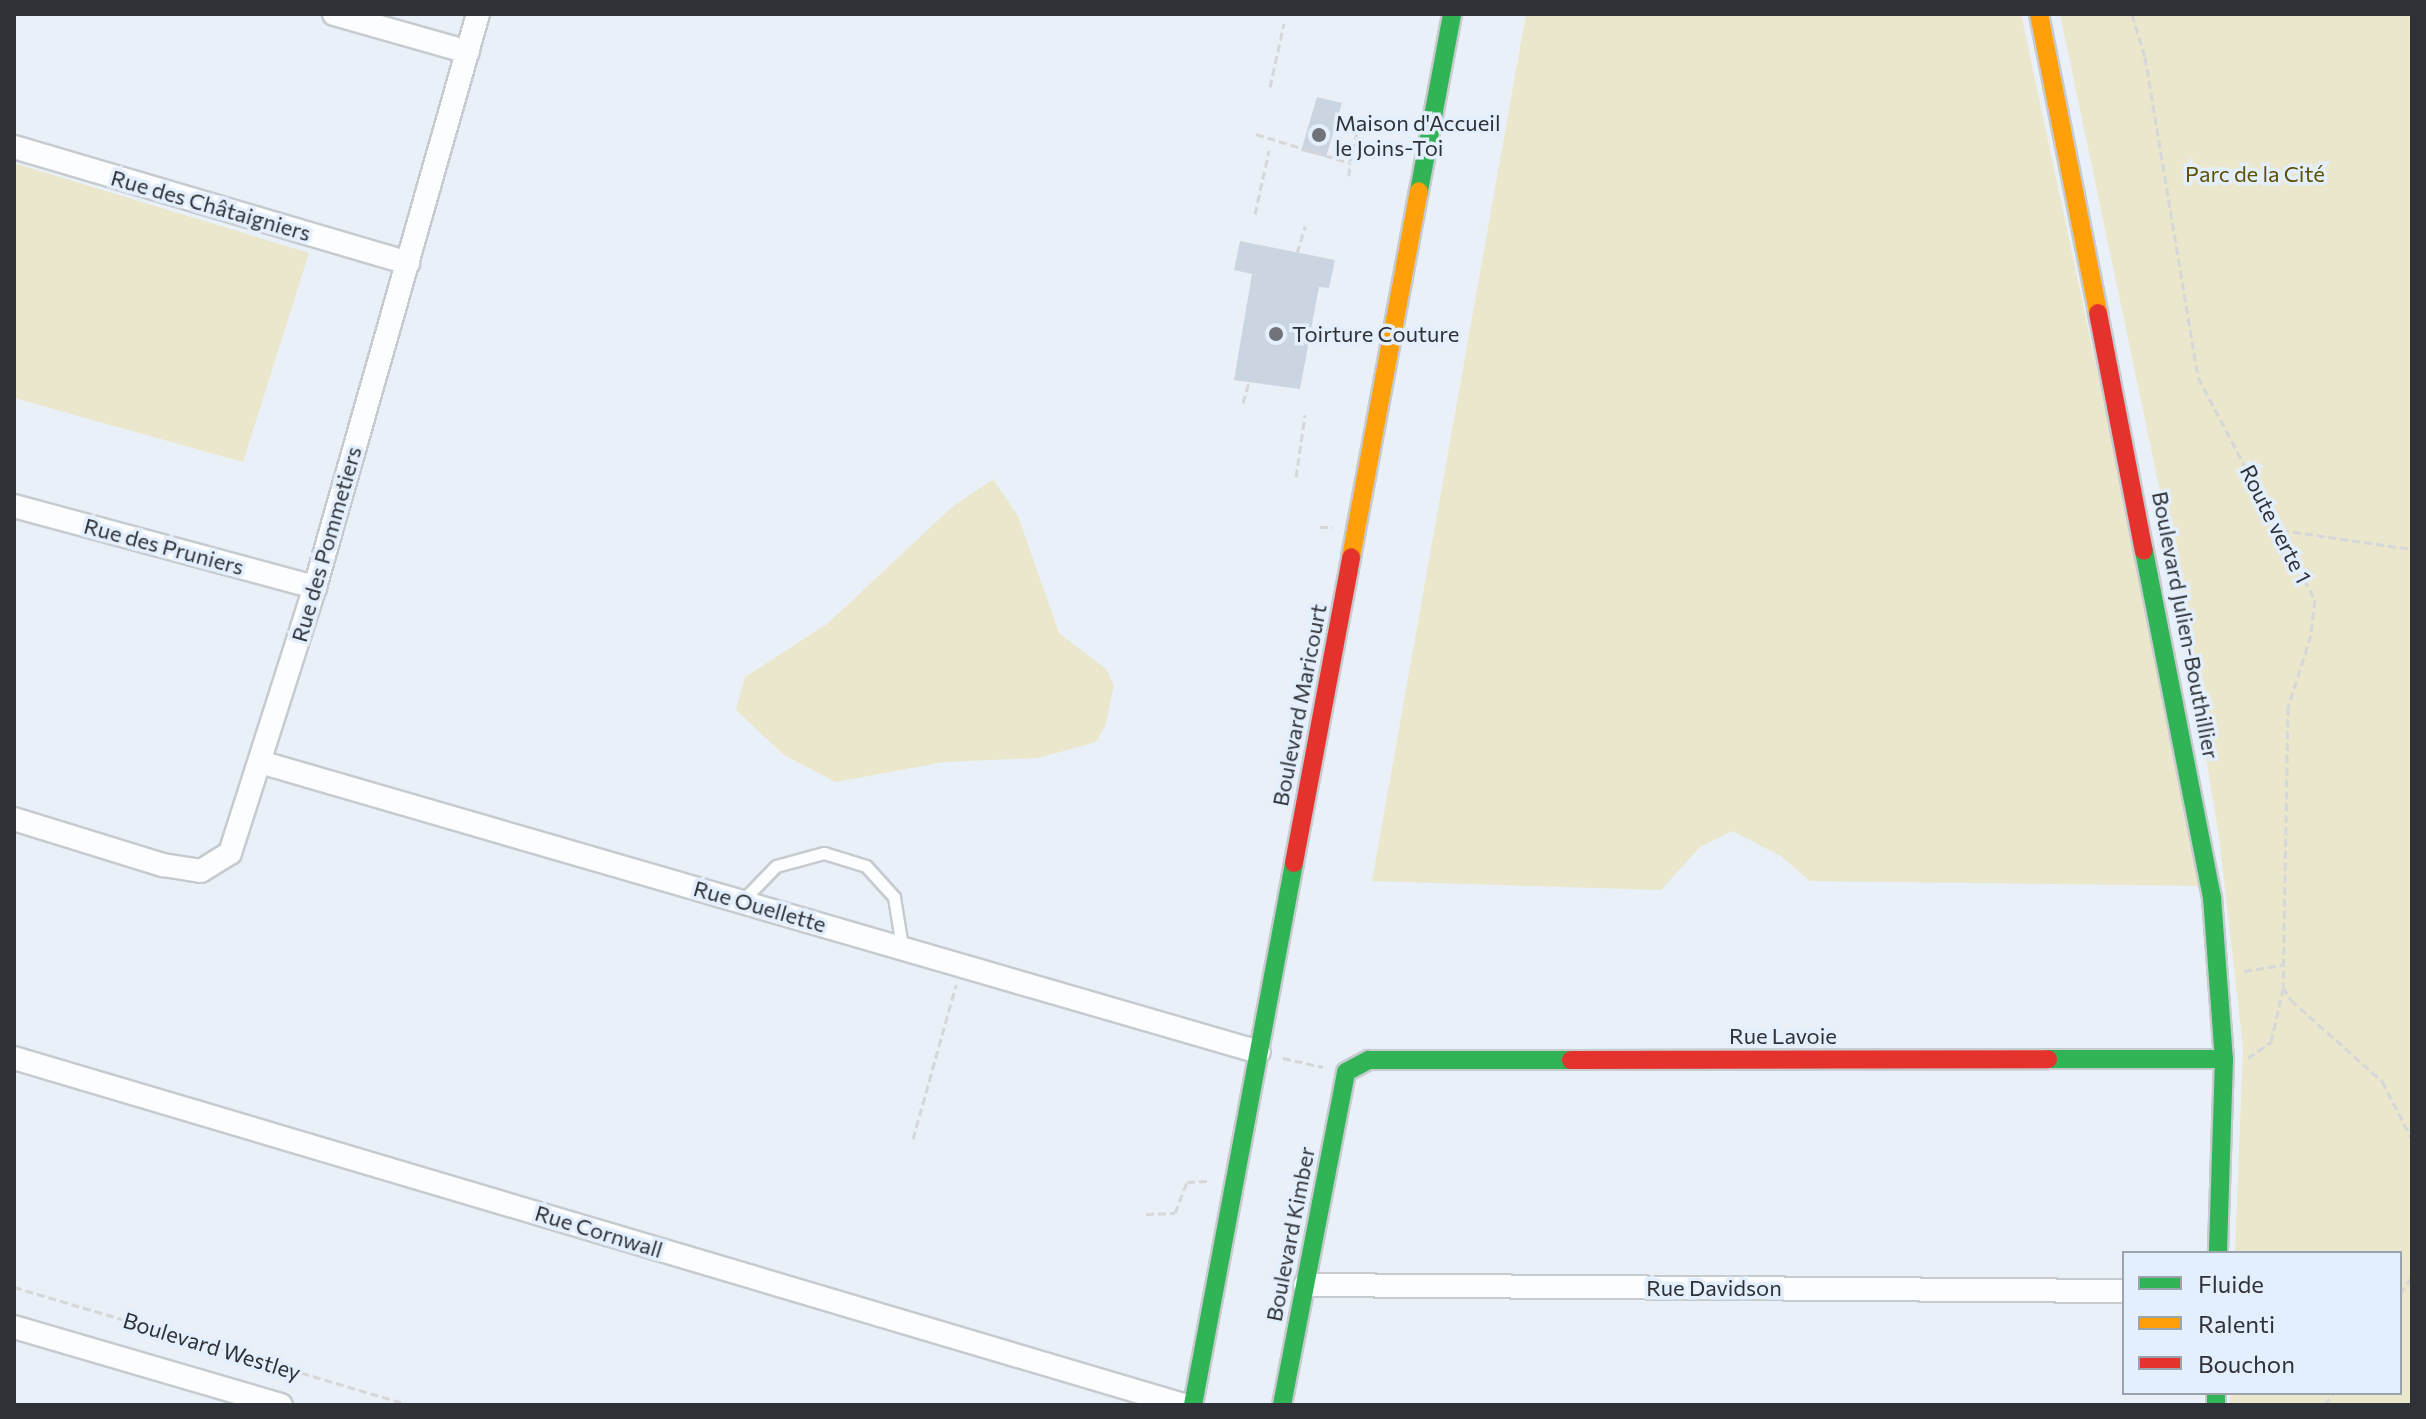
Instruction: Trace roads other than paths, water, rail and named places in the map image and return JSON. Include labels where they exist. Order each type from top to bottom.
[{"type":"street","points":[[334,14],[468,52]]},
{"type":"street","name":"Rue des Pommetiers","points":[[14,819],[163,865],[201,871],[230,853],[315,587],[478,14]]},
{"type":"street","name":"Boulevard Maricourt","points":[[1193,1405],[1452,14]]},
{"type":"street","name":"Boulevard Julien-Bouthillier","points":[[2039,14],[2200,820],[2218,975],[2224,1059],[2218,1251]]},
{"type":"street","name":"Rue des Châtaigniers","points":[[14,147],[408,263]]},
{"type":"street","name":"Rue des Pruniers","points":[[14,506],[315,587]]},
{"type":"street","name":"Rue Ouellette","points":[[260,762],[1259,1052]]},
{"type":"street","name":"Rue Cornwall","points":[[14,1058],[1183,1405]]},
{"type":"street","name":"Rue Lavoie","points":[[1338,1070],[1369,1060],[2224,1059]]},
{"type":"street","name":"Boulevard Kimber","points":[[1282,1405],[1305,1285],[1338,1070]]},
{"type":"street","name":"Rue Davidson","points":[[1305,1285],[2122,1291]]},
{"type":"street","name":"Boulevard Westley","points":[[14,1327],[281,1405]]},
{"type":"lane","points":[[743,900],[776,866],[824,853],[866,866],[894,897],[902,947]]},
{"type":"place","name":"Maison d'Accueil le Joins-Toi","points":[[1319,135]]},
{"type":"place","name":"Toirture Couture","points":[[1276,334]]},
{"type":"park label","name":"Parc de la Cité","points":[[2255,174]]}]
